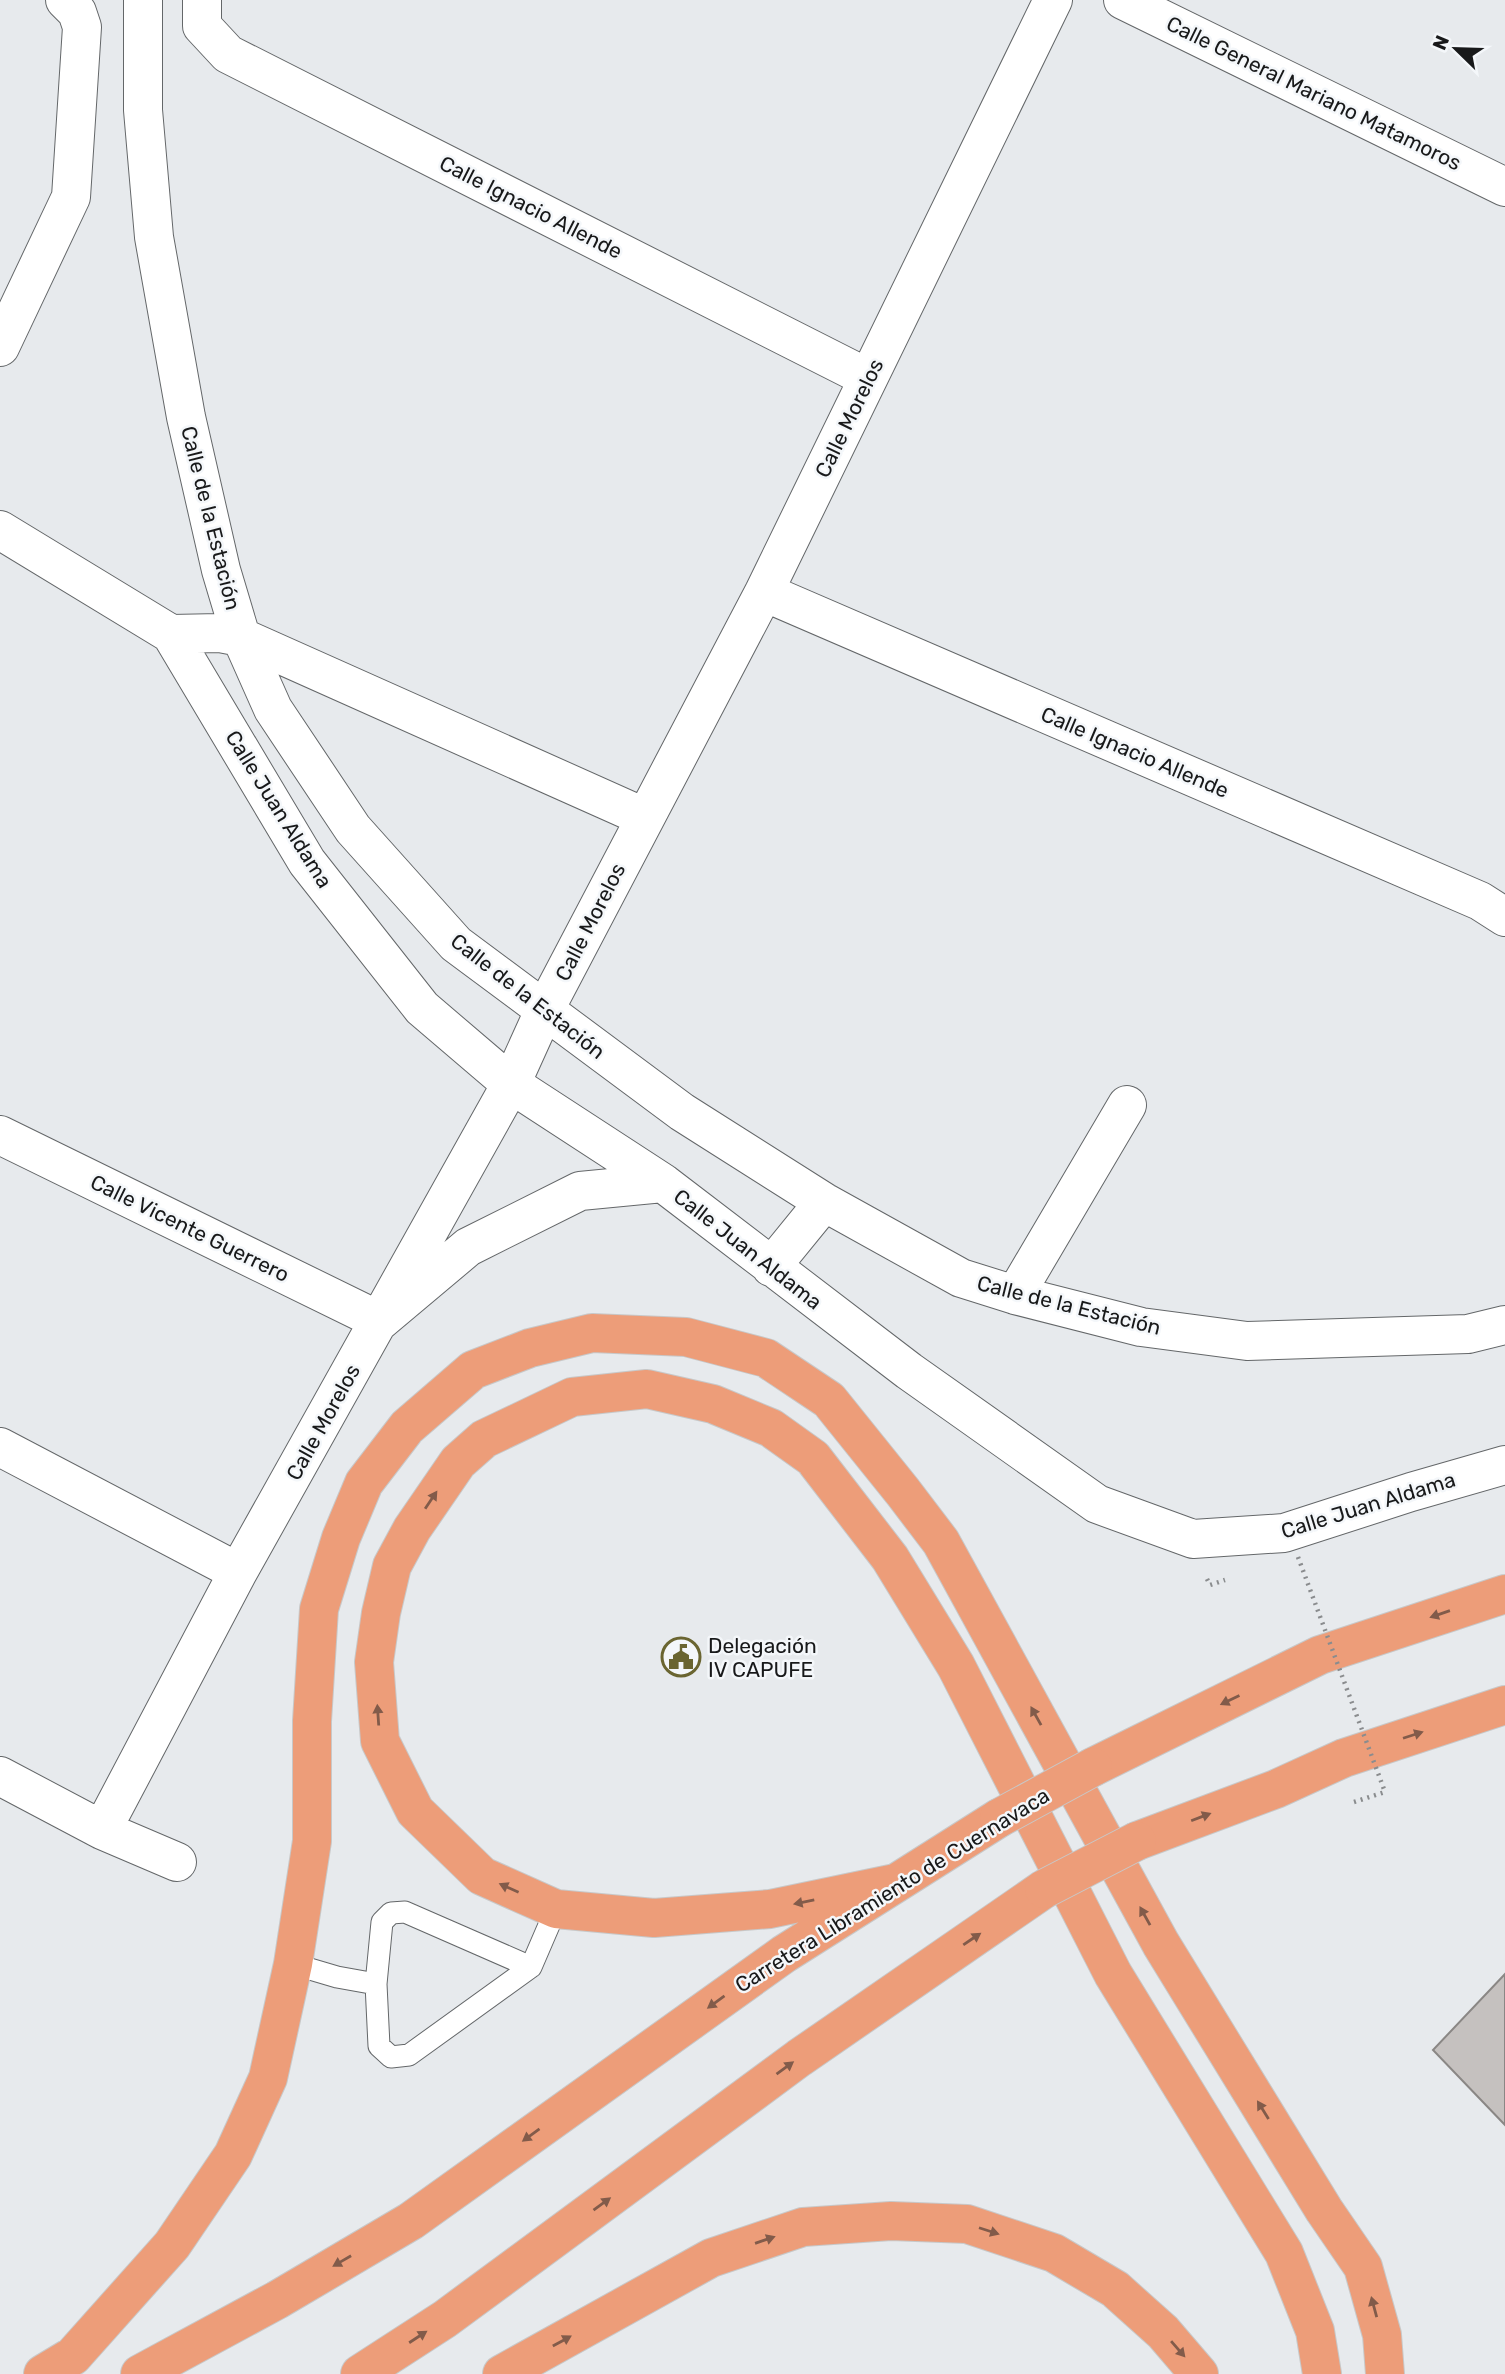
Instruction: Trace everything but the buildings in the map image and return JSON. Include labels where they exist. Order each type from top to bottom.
[{"type":"highway","points":[[43,2374],[73,2356],[172,2245],[233,2155],[268,2078],[293,1964],[312,1840],[312,1721],[319,1609],[341,1538],[364,1483],[407,1427],[473,1370],[530,1348],[592,1333],[686,1337],[766,1358],[829,1400],[903,1492],[941,1542],[1161,1944],[1324,2210],[1363,2267],[1382,2335],[1385,2374]]},
{"type":"highway","points":[[895,1883],[769,1909],[654,1918],[556,1909],[482,1876],[415,1811],[380,1741],[373,1662],[392,1566],[411,1530],[458,1462],[484,1439],[572,1397],[647,1389],[713,1404],[771,1428],[813,1458],[890,1558],[956,1666],[1113,1974],[1284,2253],[1315,2331],[1322,2374]]},
{"type":"highway","name":"Carretera Libramiento de Cuernavaca","points":[[140,2374],[277,2300],[411,2221],[783,1954],[999,1818],[1093,1767],[1320,1655],[1505,1594]]},
{"type":"highway","points":[[360,2374],[445,2319],[799,2058],[1044,1889],[1137,1841],[1276,1789],[1344,1758],[1505,1705]]},
{"type":"highway","points":[[502,2374],[711,2258],[803,2227],[891,2221],[967,2224],[1054,2253],[1115,2289],[1163,2332],[1199,2374]]},
{"type":"street","name":"Calle de la Estación","points":[[143,0],[143,110],[153,237],[186,417],[221,570],[241,637],[273,709],[353,829],[456,944],[682,1112],[824,1202],[961,1278],[1015,1295],[1141,1327],[1247,1340],[1468,1334],[1505,1325]]},
{"type":"street","name":"Calle Morelos","points":[[102,1830],[238,1572],[511,1084],[544,1011],[764,592],[1053,0]]},
{"type":"street","name":"Calle General Mariano Matamoros","points":[[1123,0],[1505,187]]},
{"type":"street","points":[[0,346],[71,197],[82,27],[71,6]]},
{"type":"street","name":"Calle Ignacio Allende","points":[[202,13],[228,54],[868,378]]},
{"type":"street","name":"Calle Juan Aldama","points":[[0,530],[171,634],[307,862],[422,1008],[511,1084],[663,1183],[909,1371],[1097,1504],[1193,1539],[1284,1533],[1505,1465]]},
{"type":"street","name":"Calle Ignacio Allende","points":[[764,592],[1480,901],[1505,917]]},
{"type":"street","points":[[171,634],[220,633],[241,637],[644,817]]},
{"type":"street","points":[[1015,1295],[1127,1105]]},
{"type":"street","name":"Calle Vicente Guerrero","points":[[0,1135],[380,1321]]},
{"type":"street","points":[[380,1321],[468,1247],[580,1191],[663,1183]]},
{"type":"street","points":[[771,1267],[824,1202]]},
{"type":"street","points":[[0,1447],[238,1572]]},
{"type":"street","points":[[0,1776],[102,1830],[177,1862]]},
{"type":"lane","points":[[531,1967],[404,1912],[391,1913],[382,1922],[376,1984],[379,2046],[391,2057],[410,2055],[531,1967],[556,1909]]},
{"type":"lane","points":[[293,1964],[337,1977],[376,1984]]},
{"type":"path","points":[[1298,1558],[1385,1792]]},
{"type":"place","name":"Delegación IV CAPUFE","points":[[681,1657]]}]
